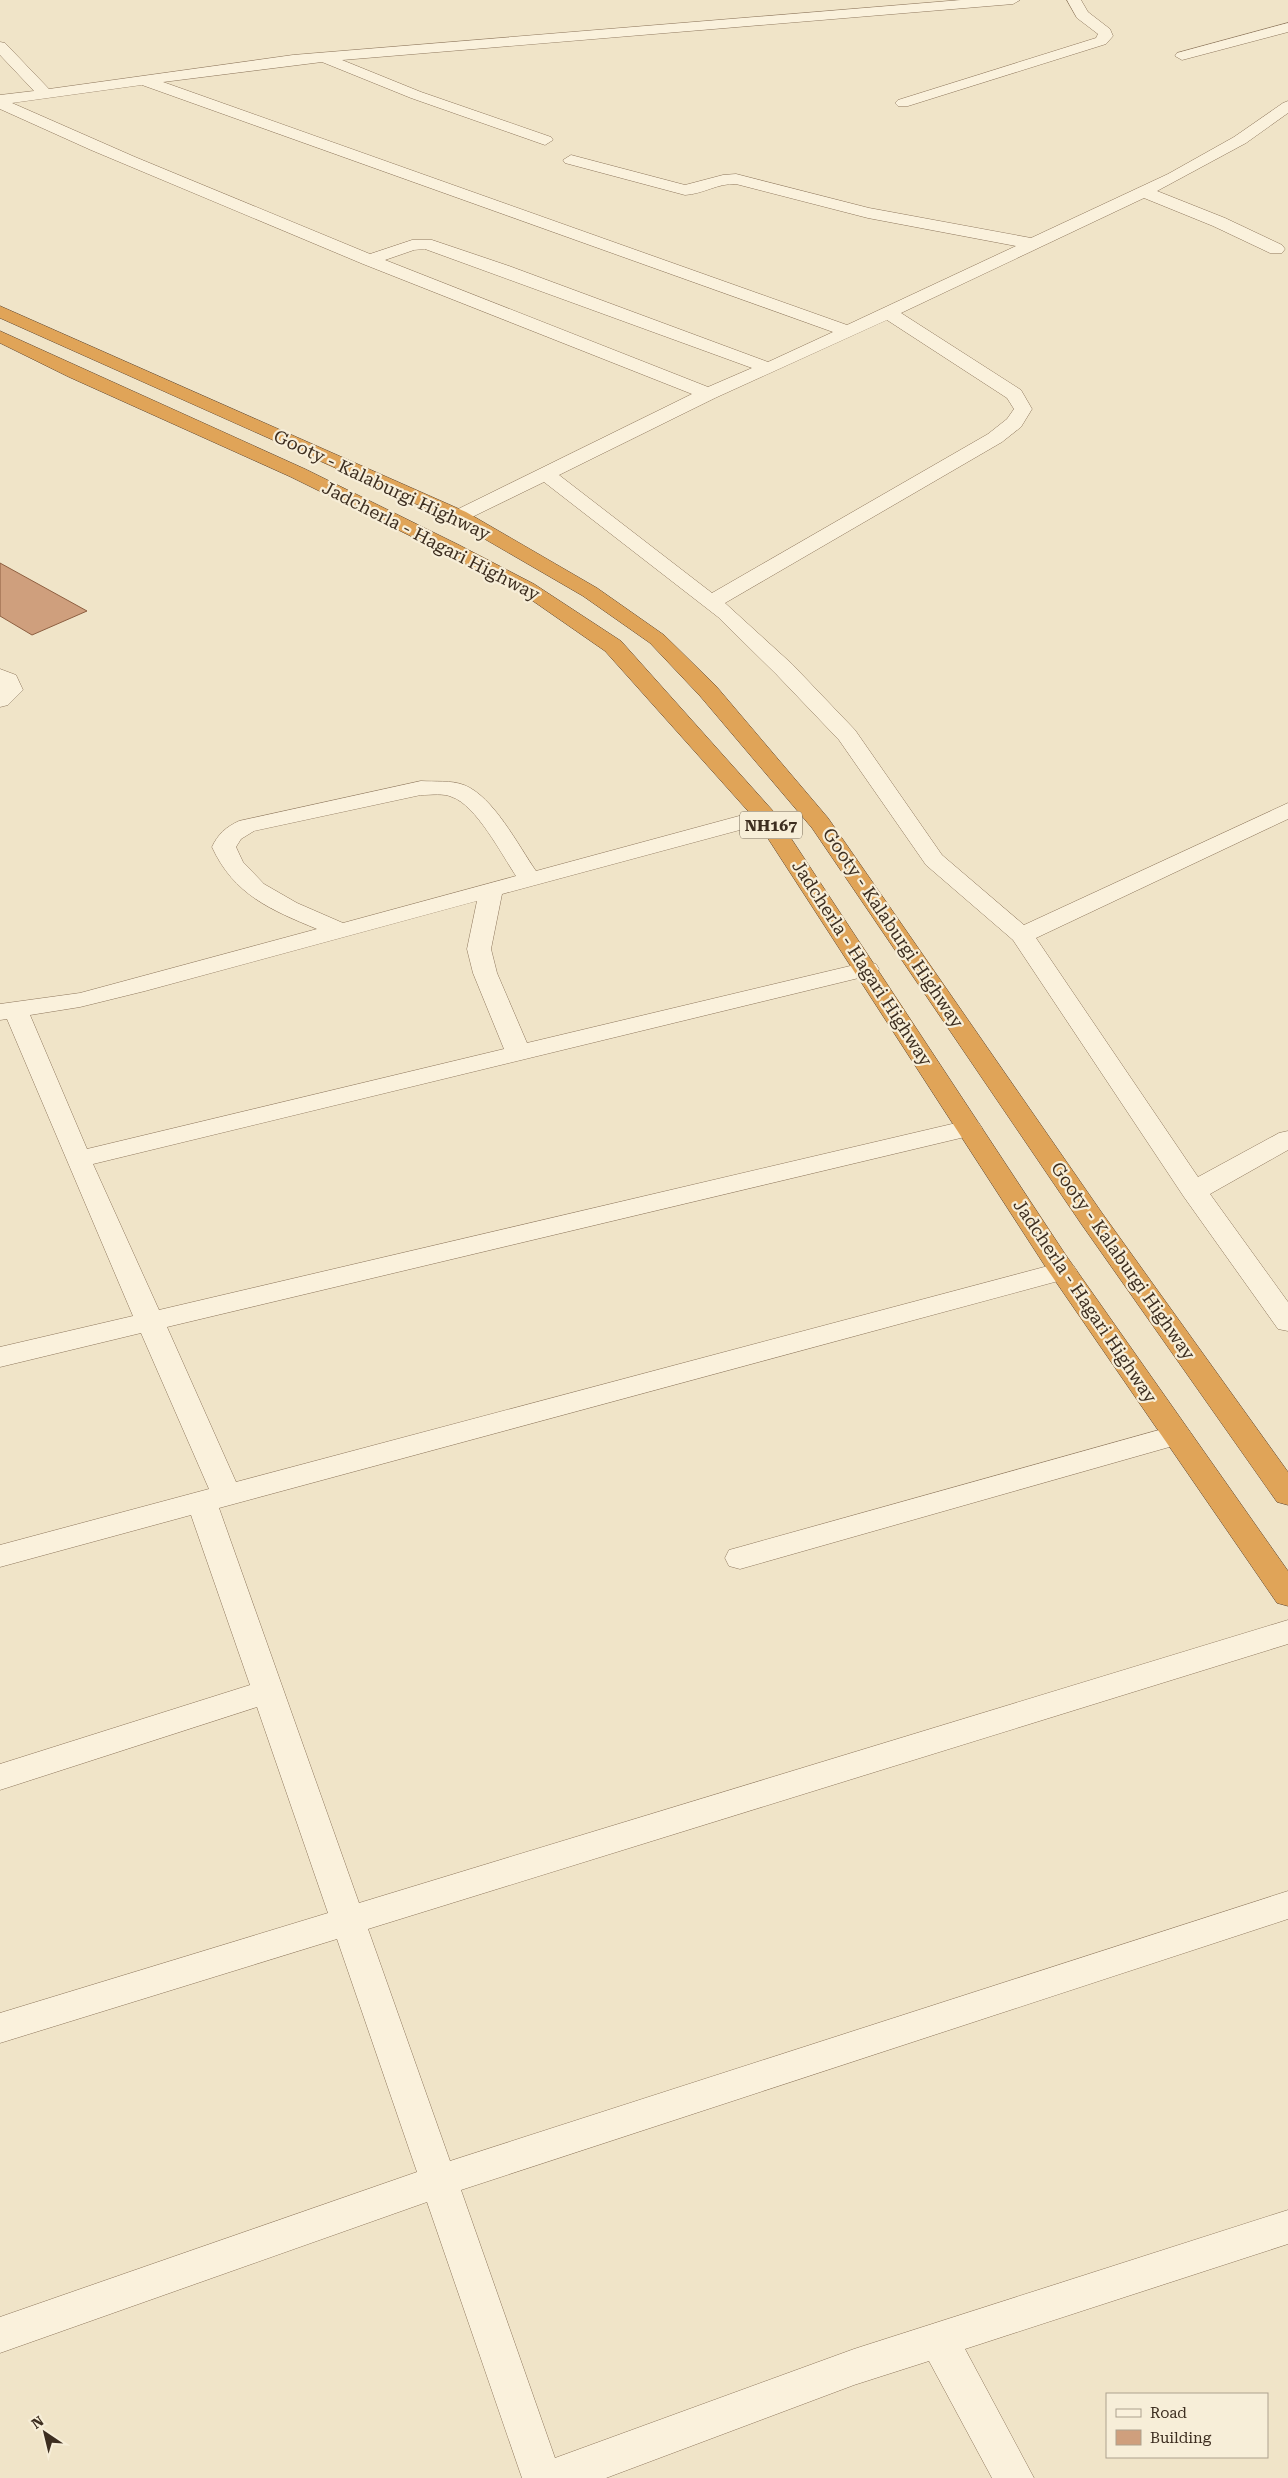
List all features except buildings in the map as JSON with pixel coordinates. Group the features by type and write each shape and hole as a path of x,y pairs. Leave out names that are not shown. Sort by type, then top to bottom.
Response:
{"highway":[{"name":"Gooty - Kalaburgi Highway","path":"0,311 459,516 590,592 657,639 708,691 820,823 1092,1219 1288,1494"},
{"name":"Jadcherla - Hagari Highway","path":"0,336 75,373 298,473 527,588 613,646 765,816 867,969 1063,1271 1288,1595"}],"street":[{"path":"845,0 860,12"},
{"path":"0,101 141,80 323,58 1013,0"},
{"path":"903,103 1101,42 1106,36 1105,32 1082,15 1074,0"},
{"path":"1182,56 1288,28"},
{"path":"0,46 44,93"},
{"path":"323,58 416,95 545,140"},
{"path":"141,80 849,332"},
{"path":"0,101 64,134 369,260 708,394"},
{"path":"459,516 708,394 849,332 1144,192 1240,140 1288,106"},
{"path":"571,160 685,190 695,190 724,178 736,179 868,213 1034,244"},
{"path":"1144,192 1219,222 1276,249"},
{"path":"369,260 422,244 503,270 768,368"},
{"path":"451,293 503,270"},
{"path":"711,602 994,438 1014,423 1023,409 1014,394 889,313"},
{"path":"546,474 711,602 784,669 847,735 934,860 1022,935 1194,1191 1288,1322"},
{"path":"0,675 8,680 12,690 0,700"},
{"path":"339,930 278,902 246,882 237,874 228,859 224,847 228,838 235,831 247,826 421,788 454,789 465,794 481,808 530,879"},
{"path":"1022,935 1288,810"},
{"path":"542,2478 268,1691 215,1499 150,1320 78,1159 8,1012 80,1000 765,816"},
{"path":"491,890 479,949 485,973 519,1053"},
{"path":"78,1159 867,969"},
{"path":"0,1357 150,1320 969,1128"},
{"path":"1194,1191 1288,1139"},
{"path":"0,1556 1063,1271"},
{"path":"740,1558 1177,1435"},
{"path":"0,2028 347,1919 1288,1632"},
{"path":"0,1777 268,1691"},
{"path":"0,2335 439,2181 1288,1906"},
{"path":"554,2478 854,2367 1288,2227"},
{"path":"939,2340 1014,2478"}]}
